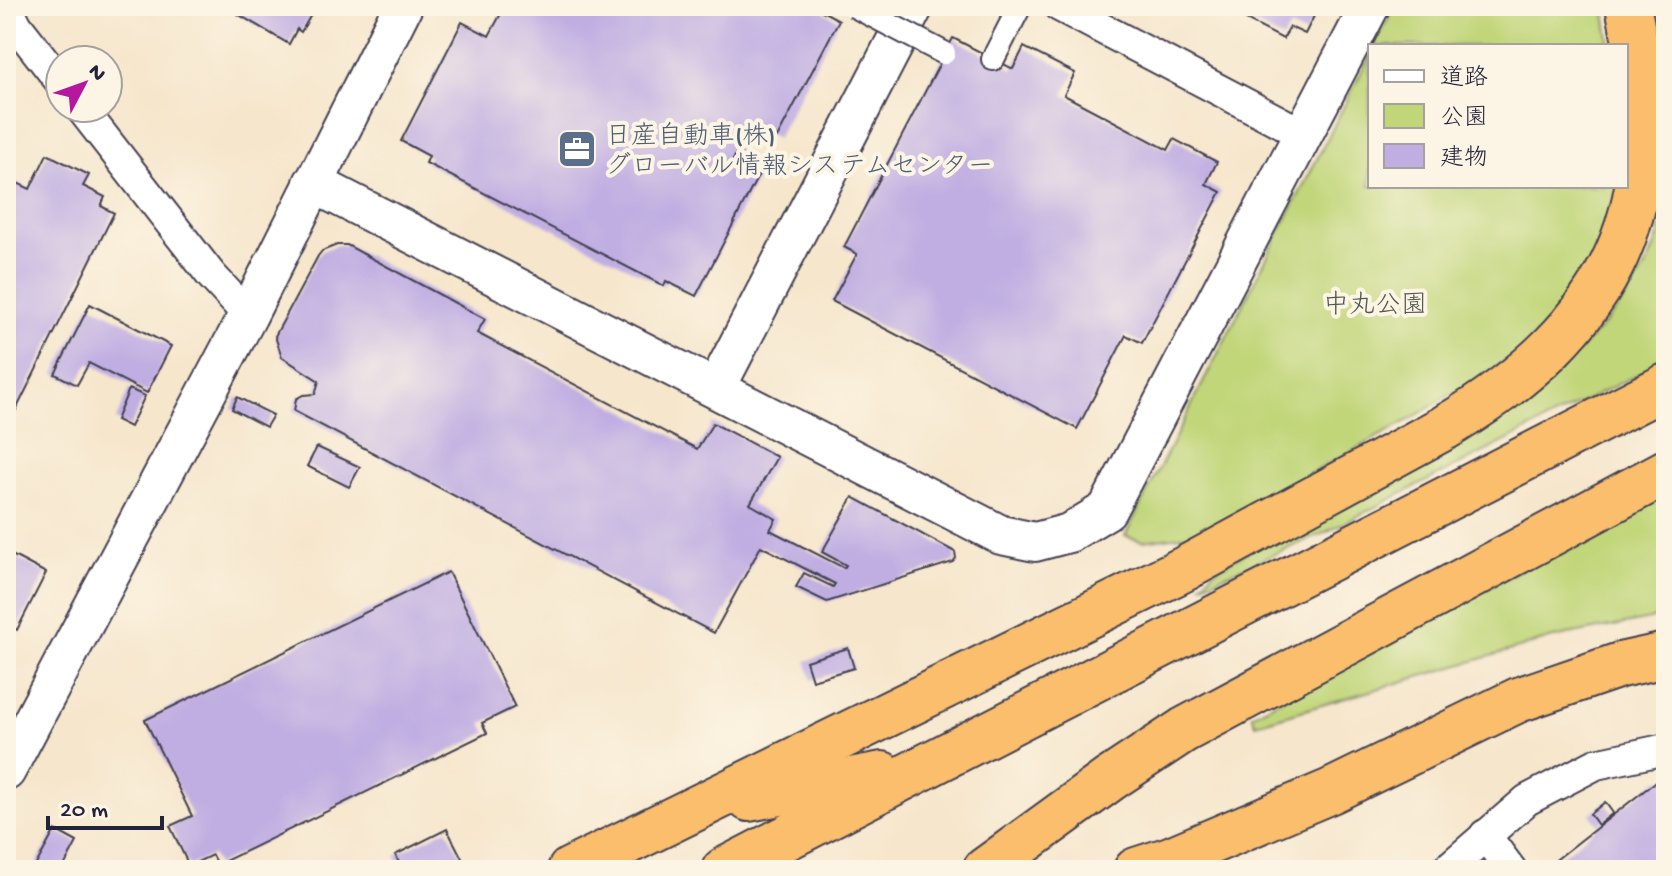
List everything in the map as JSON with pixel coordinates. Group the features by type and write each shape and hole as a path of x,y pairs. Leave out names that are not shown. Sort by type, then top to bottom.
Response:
{"highway":[{"path":"570,870 1186,568 1484,404 1522,376 1584,317 1607,282 1626,244 1640,201 1645,157 1644,109 1640,60 1628,6"},
{"path":"724,870 1666,386"},
{"path":"985,870 1110,779 1184,730 1666,472"},
{"path":"992,731 1186,568"},
{"path":"1136,870 1183,854 1331,791 1518,700 1620,665 1666,655"},
{"path":"1447,734 1519,707 1585,691 1666,680"},
{"path":"690,811 932,764"},
{"path":"1203,870 1331,791"}],"street":[{"path":"6,771 248,315 403,6"},
{"path":"854,6 944,53"},
{"path":"716,388 914,6"},
{"path":"993,59 1020,6"},
{"path":"1059,6 1303,134"},
{"path":"313,183 1001,535 1035,542 1069,533 1107,510 1370,6"},
{"path":"15,22 44,60"},
{"path":"93,124 211,275 248,315"},
{"path":"1446,870 1527,800 1596,764 1666,749"},
{"path":"1485,835 1511,870"}],"green space":[{"path":"1395,6 1604,6 1610,44 1375,44"},
{"name":"中丸公園","path":"1368,59 1368,188 1620,188 1588,283 1518,353 1409,420 1202,533 1143,541 1125,536"},
{"path":"1666,215 1666,360 1322,534 1201,585 1214,571 1549,378 1591,339 1639,279"},
{"path":"1666,491 1666,616 1553,638 1256,724 1252,715"}],"building":[{"path":"224,6 316,6 301,32 297,29 289,44"},
{"name":"日産自動車(株) グローバル情報システムセンター","path":"505,6 813,6 839,20 777,138 751,125 732,162 758,176 696,296 666,281 664,286 426,163 429,156 401,141 462,22 489,36"},
{"path":"1219,6 1319,6 1305,34 1290,27 1283,39"},
{"path":"953,38 1013,69 1024,47 1075,73 1064,95 1168,150 1174,139 1217,162 1206,184 1221,192 1142,343 1126,335 1077,429 832,301 857,254 844,247"},
{"path":"47,154 89,175 83,186 105,197 101,206 114,213 14,414 6,410 6,190 11,180 30,189"},
{"path":"337,245 347,245 485,319 477,333 697,449 713,423 777,457 750,504 776,519 770,530 844,568 846,565 822,552 853,497 955,552 956,558 953,562 827,602 796,587 804,573 833,587 835,584 761,546 714,633 294,411 296,399 315,394 319,381 282,357 275,336 318,256"},
{"path":"90,304 171,346 147,393 89,363 77,385 55,374"},
{"path":"129,389 145,396 130,427 116,420"},
{"path":"237,397 273,415 266,427 232,409"},
{"path":"317,447 360,467 349,487 307,466"},
{"path":"6,552 46,573 17,630 6,624"},
{"path":"448,572 515,707 482,723 487,733 217,865 212,855 189,866 170,826 192,816 145,720"},
{"path":"848,648 854,668 812,680 806,661"},
{"path":"1659,779 1666,780 1666,870 1543,870"},
{"path":"1605,802 1613,813 1598,825 1590,814"},
{"path":"447,829 468,870 403,870 395,855"},
{"path":"55,830 77,842 62,870 33,870"}],"place":[{"name":"日産自動車(株) グローバル情報システムセンター","path":"577,149"}]}
